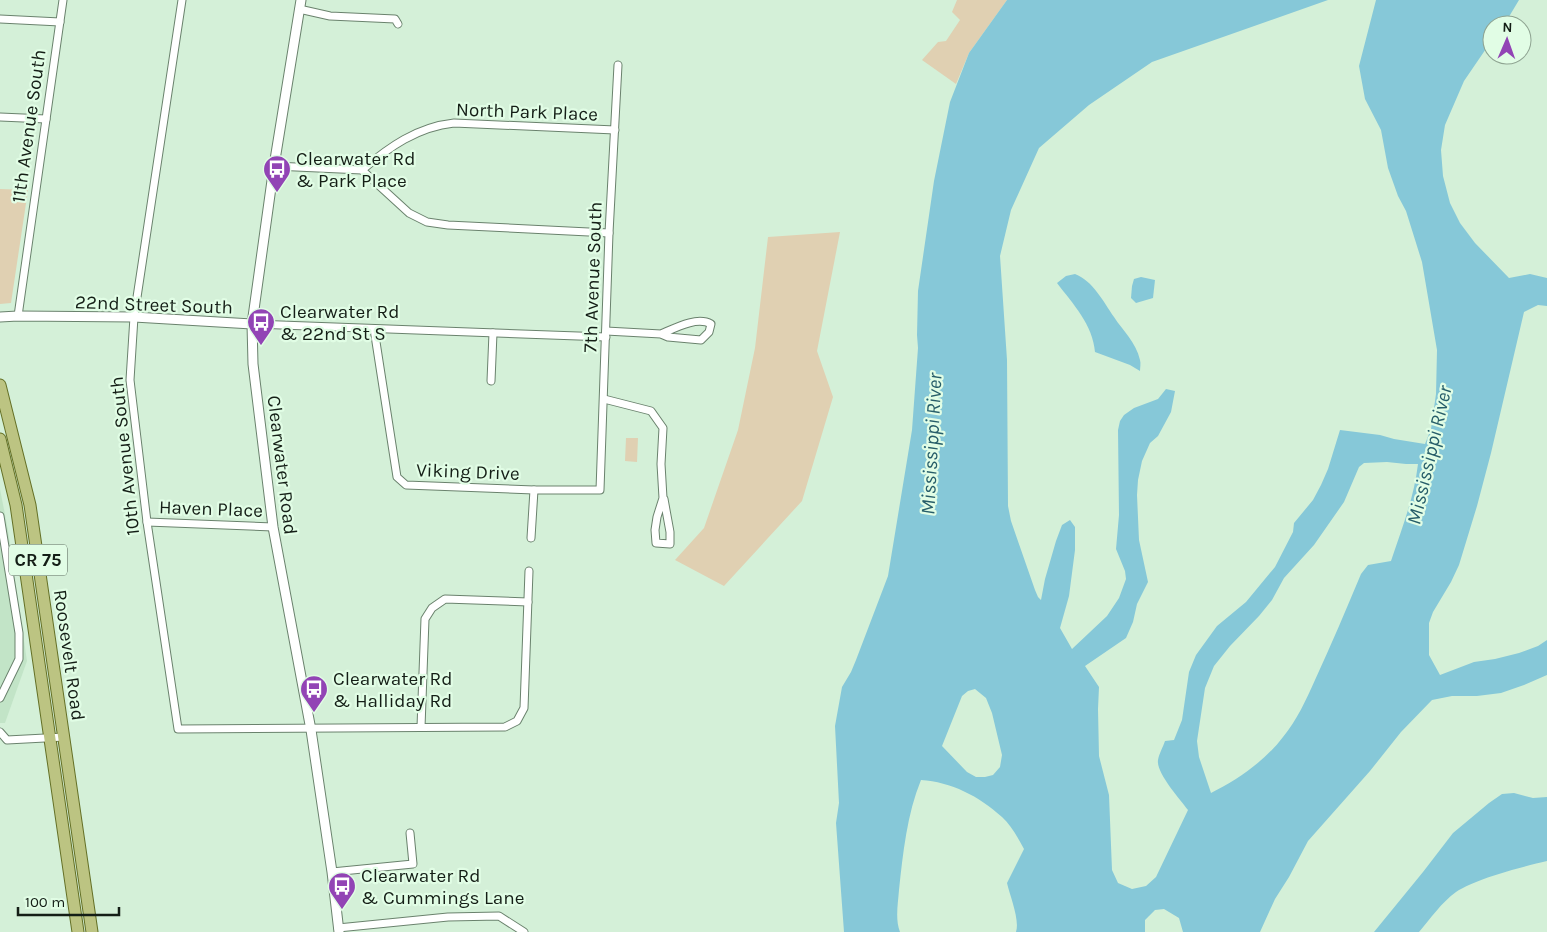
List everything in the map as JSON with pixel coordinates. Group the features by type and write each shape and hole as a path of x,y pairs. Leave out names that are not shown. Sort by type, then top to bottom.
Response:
{"main road":[{"name":"Roosevelt Road","path":"0,386 30,505 92,932"},
{"name":"Roosevelt Road","path":"0,439 16,504 78,932"}],"street":[{"name":"11th Avenue South","path":"18,316 63,0"},
{"name":"10th Avenue South","path":"182,0 134,317 130,380 147,522 178,730 311,730"},
{"path":"300,5 330,16 395,19 398,24"},
{"name":"Clearwater Road","path":"300,5 274,166 252,324 254,364 273,527 311,730 339,930"},
{"path":"0,19 60,22"},
{"name":"7th Avenue South","path":"600,490 609,233 618,65"},
{"path":"0,117 46,118"},
{"name":"North Park Place","path":"362,170 411,134 439,124 454,123 615,130"},
{"path":"274,166 362,170 409,213 427,222 448,225 609,233"},
{"name":"22nd Street South","path":"0,317 134,317 252,324 493,333 661,334 668,337 701,340 710,332 711,324 706,322 692,323 679,326 661,334"},
{"name":"Viking Drive","path":"374,329 397,477 406,485 534,490 600,490"},
{"path":"492,381 493,333"},
{"path":"604,399 651,411 663,428 661,464 663,498 670,532 670,544 656,542 657,517 663,498"},
{"path":"531,538 534,490"},
{"path":"0,516 8,556 19,640 19,659 0,698"},
{"name":"Haven Place","path":"147,522 273,527"},
{"path":"311,730 505,727 517,721 524,708 530,571"},
{"path":"421,727 425,619 432,608 445,599 528,602"},
{"name":"Roosevelt Road","path":"0,732 8,740 50,739"},
{"path":"50,739 64,738"},
{"path":"332,872 413,864 410,833"},
{"path":"339,930 448,917 499,916 524,932"}],"shaded area":[{"path":"957,0 1007,0 969,53 956,84 922,60 938,42 946,41 960,20 952,12"},
{"path":"0,189 28,190 11,303 0,304"},
{"path":"840,232 817,351 833,397 802,501 724,586 675,560 704,528 738,430 755,348 768,237"},
{"path":"626,438 638,438 637,462 625,461"},
{"path":"0,489 8,530 27,661 5,723 0,723"}],"water":[{"name":"Mississippi River","path":"1007,0 1328,0 1152,62 1089,105 1039,148 1011,210 1000,256 1007,360 1008,506 1011,521 1035,590 1041,600 1045,579 1062,525 1070,520 1075,527 1075,550 1069,596 1060,628 1072,649 1107,616 1119,598 1126,579 1125,571 1116,549 1119,515 1118,430 1120,421 1124,415 1134,408 1158,399 1166,389 1175,391 1171,412 1158,436 1150,443 1142,461 1138,480 1139,540 1148,582 1137,604 1133,622 1126,638 1085,666 1099,687 1099,756 1109,795 1112,870 1118,883 1132,889 1146,886 1156,877 1188,810 1165,779 1158,765 1158,760 1165,741 1174,740 1182,720 1189,672 1196,655 1217,626 1246,602 1275,567 1293,532 1294,523 1313,500 1321,485 1340,430 1380,435 1425,444 1431,429 1436,394 1437,350 1422,262 1406,211 1398,196 1388,168 1381,130 1365,99 1359,66 1376,0 1519,0 1510,15 1482,15 1482,55 1464,81 1445,125 1441,150 1443,176 1450,203 1460,223 1475,243 1509,278 1530,274 1547,278 1547,306 1538,305 1524,312 1491,453 1459,565 1433,612 1429,623 1429,655 1440,675 1474,662 1519,653 1538,646 1547,640 1547,675 1501,693 1477,696 1452,696 1432,700 1401,732 1370,771 1308,841 1275,899 1260,932 1183,932 1179,918 1164,909 1155,910 1145,920 1145,932 1016,932 1016,915 1007,883 1024,849 1014,832 993,809 964,791 932,781 921,780 912,806 904,848 897,911 900,932 844,932 836,823 839,803 835,726 842,687 856,660 888,576 912,430 918,348 918,291 934,181 950,102 969,53","holes":["1387,462 1418,464 1411,501 1391,561 1368,565 1361,574 1308,695 1297,717 1283,737 1268,754 1250,769 1211,793 1199,757 1197,741 1205,688 1214,666 1259,616 1272,600 1284,578 1314,545 1344,502 1359,467 1364,463","975,689 986,698 992,713 1002,755 1000,767 993,775 976,777 967,772 942,746 962,696 968,691"]},
{"path":"1075,274 1087,281 1097,292 1132,342 1140,360 1140,371 1130,365 1095,352 1086,324 1076,307 1057,283 1066,276"},
{"path":"1141,277 1155,280 1153,298 1136,303 1131,298 1132,286 1134,279"},
{"path":"1514,793 1533,798 1547,797 1547,861 1525,866 1465,887 1446,901 1419,932 1374,932 1453,833 1502,794"}],"place":[{"name":"Clearwater Rd & Park Place","path":"277,193"},
{"name":"Clearwater Rd & 22nd St S","path":"261,346"},
{"name":"Clearwater Rd & Halliday Rd","path":"314,713"},
{"name":"Clearwater Rd & Cummings Lane","path":"342,910"}]}
